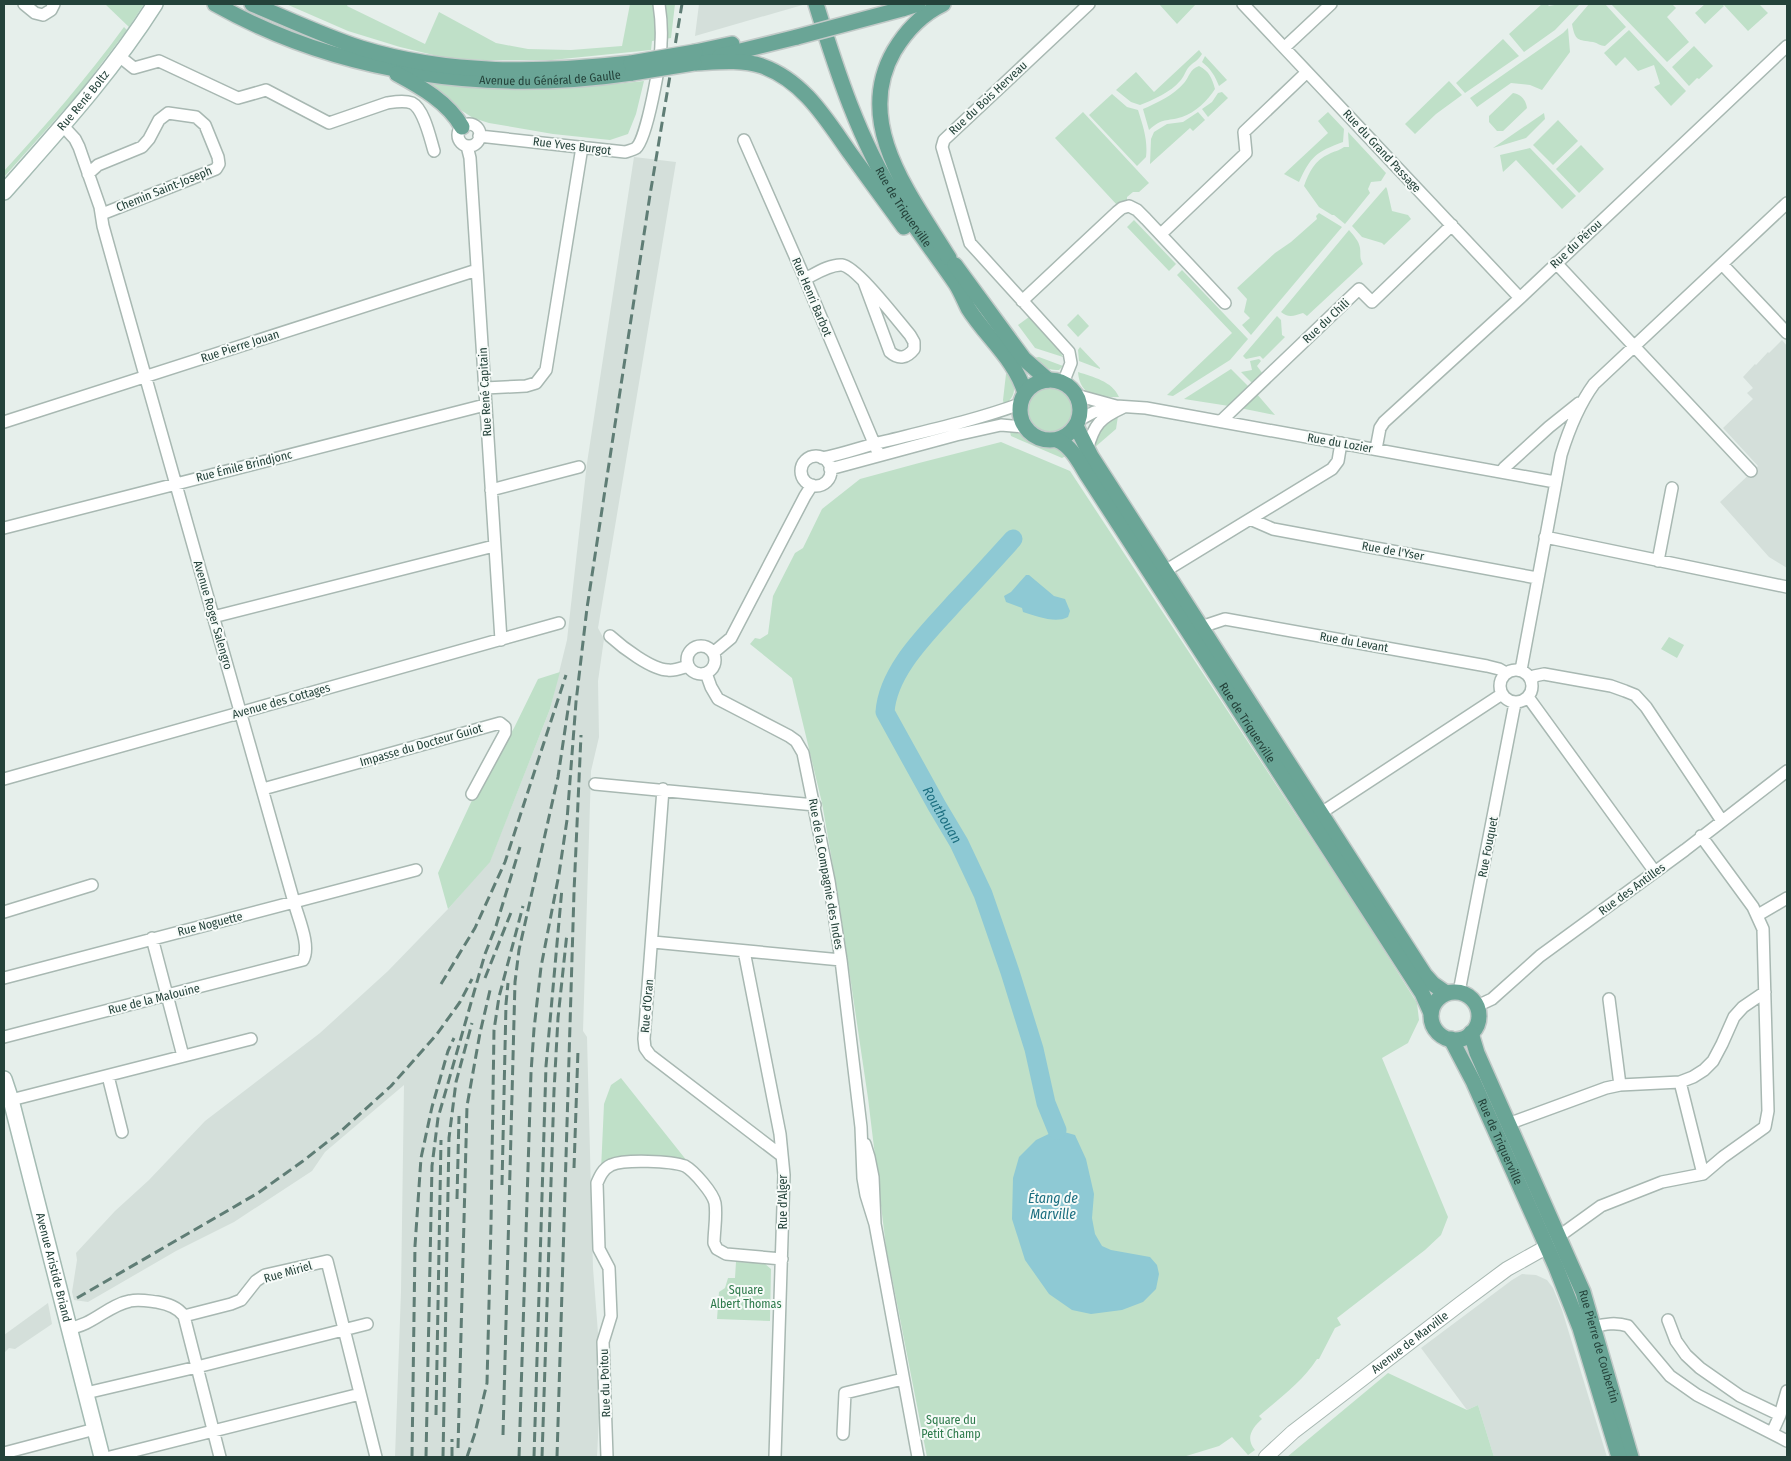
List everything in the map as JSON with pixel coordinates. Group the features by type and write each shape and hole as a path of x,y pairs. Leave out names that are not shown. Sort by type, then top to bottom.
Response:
{"main road":[{"name":"Rue René Boltz","path":"4,192 63,126 132,41 155,4"},
{"name":"Avenue du Général de Gaulle","path":"215,4 287,37 339,56 382,66 442,76 527,82 597,78 631,68 694,57 918,4"},
{"name":"Avenue du Général de Gaulle","path":"252,4 321,34 363,48 428,64 462,68 524,71 570,68 631,68"},
{"name":"Rue de Triquerville","path":"816,4 842,85 876,163 897,200 958,286 968,308 1020,377 1022,398"},
{"name":"Rue de Triquerville","path":"823,4 856,106 902,196 1024,359 1056,382"},
{"name":"Avenue du Général de Gaulle","path":"796,33 880,4"},
{"path":"943,4 920,18 902,37 883,76 879,97 881,122 886,145 909,192 950,258"},
{"path":"694,57 760,66 772,70 792,82 812,100 952,291 968,308"},
{"path":"382,66 418,85 446,107 457,118 462,127"},
{"path":"1038,382 1056,382 1071,389 1076,395 1080,406 1077,423 1068,435 1057,440 1047,441 1038,439 1024,427 1020,418 1022,398 1038,382"},
{"name":"Rue de Triquerville","path":"1077,423 1087,450 1426,975 1433,984 1453,993"},
{"name":"Rue de Triquerville","path":"1057,440 1070,449 1089,478 1422,992 1431,1013"},
{"path":"1453,993 1472,999 1476,1006 1478,1020 1471,1033 1459,1039 1444,1037 1434,1027 1431,1013 1436,1001 1453,993"},
{"name":"Rue de Triquerville","path":"1471,1033 1553,1241"},
{"name":"Rue de Triquerville","path":"1451,1039 1474,1081 1553,1241"},
{"name":"Avenue Aristide Briand","path":"4,1079 11,1100 102,1457"},
{"name":"Rue Pierre de Coubertin","path":"1553,1241 1582,1292 1631,1457"},
{"name":"Rue Pierre de Coubertin","path":"1553,1241 1619,1457"}],"street":[{"path":"24,4 34,13 43,15 51,10 54,4"},
{"name":"Rue Yves Burgot","path":"479,136 625,152 636,148 641,139 656,83 661,44 659,4"},
{"name":"Rue du Bois Herveau","path":"1056,382 1071,363 1069,352 970,243 943,153 943,143 1089,4"},
{"name":"Rue du Grand Passage","path":"1243,4 1520,298"},
{"path":"1285,48 1331,4"},
{"name":"Rue du Pérou","path":"1376,449 1380,428 1384,422 1520,298 1787,46"},
{"path":"119,56 134,68 159,61 238,98 266,90 329,123 387,103 396,101 412,103 420,110 434,150"},
{"path":"1161,234 1246,153 1244,132 1308,72"},
{"name":"Chemin Saint-Joseph","path":"88,174 98,166 142,147 149,139 159,120 168,113 196,117 205,125 218,157 219,164 216,169 102,214"},
{"path":"472,125 477,129 479,136 474,144 467,146 458,138 458,132 462,127 472,125"},
{"name":"Avenue Roger Salengro","path":"63,126 76,139 102,214 103,226 306,945 304,960"},
{"name":"Rue Henri Barbot","path":"744,140 879,456"},
{"name":"Rue René Capitain","path":"467,146 470,158 501,640"},
{"path":"484,388 526,386 536,383 546,370 582,147"},
{"path":"1504,472 1504,468 1582,400 1594,384 1787,203"},
{"path":"1022,301 1122,208 1129,206 1137,210 1225,302"},
{"name":"Rue du Chili","path":"1221,421 1359,289 1372,302 1452,225"},
{"path":"1556,263 1751,471"},
{"path":"1722,264 1787,334"},
{"path":"805,279 830,267 841,265 850,268 864,282 910,335 914,342 914,349 910,354 901,358 896,357 890,352 864,282"},
{"name":"Rue Pierre Jouan","path":"4,422 477,270"},
{"name":"Rue du Lozier","path":"1076,395 1120,406 1146,408 1221,421 1555,482"},
{"path":"822,458 830,469 830,474 826,482 817,486 812,485 803,478 801,470 805,461 813,457 822,458 840,455 874,444 963,421 1022,398"},
{"path":"1521,670 1555,482 1564,447 1582,400"},
{"name":"Rue Émile Brindjonc","path":"4,528 485,405"},
{"path":"1087,450 1097,423 1120,406"},
{"name":"Rue du Lozier","path":"1077,423 1094,412 1120,406"},
{"path":"830,469 1001,425 1024,427"},
{"path":"1165,572 1332,469 1338,461 1341,444"},
{"path":"491,490 579,467"},
{"path":"713,653 731,638 812,485"},
{"path":"1658,561 1672,488"},
{"name":"Rue de l'Yser","path":"1250,519 1273,529 1538,578"},
{"path":"1545,537 1787,587"},
{"path":"213,617 494,546"},
{"name":"Rue du Levant","path":"1201,627 1225,619 1488,666 1506,673"},
{"name":"Avenue des Cottages","path":"4,779 559,623"},
{"path":"610,636 629,652 665,670 688,666"},
{"path":"706,647 713,653 715,658 713,666 706,673 697,674 688,666 687,656 692,648 706,647"},
{"path":"1513,670 1521,670 1532,680 1533,686 1528,698 1515,703 1507,700 1502,694 1500,683 1506,673 1513,670"},
{"name":"Rue de la Compagnie des Indes","path":"706,673 718,699 796,741 803,753 829,881 841,960 861,1127 870,1157 873,1177 875,1224 918,1457"},
{"path":"1532,680 1534,676 1544,674 1611,686 1635,695 1646,707 1722,821"},
{"path":"1321,813 1502,694"},
{"path":"1528,698 1654,872"},
{"name":"Rue Fouquet","path":"1453,993 1515,703"},
{"name":"Impasse du Docteur Guiot","path":"263,789 500,723 505,727 505,733 472,794"},
{"name":"Rue des Antilles","path":"1476,1006 1492,999 1540,956 1787,771"},
{"path":"595,784 815,805"},
{"name":"Rue d'Oran","path":"663,789 653,942 644,1039 645,1048 650,1055 782,1156"},
{"path":"1553,1241 1601,1206 1662,1182 1703,1174 1764,1127 1768,1111 1763,930 1758,915 1701,836"},
{"name":"Rue Noguette","path":"4,978 416,870"},
{"path":"4,912 92,885"},
{"path":"1758,915 1787,898"},
{"path":"152,938 183,1056"},
{"path":"653,942 841,960"},
{"name":"Rue d'Alger","path":"744,950 780,1134 782,1156 784,1194 775,1457"},
{"name":"Rue de la Malouine","path":"4,1037 304,960"},
{"path":"1508,1124 1606,1088 1620,1085 1680,1082 1704,1070 1713,1061 1734,1017 1743,1007 1765,992"},
{"path":"1609,1000 1620,1085"},
{"path":"11,1100 251,1039"},
{"path":"108,1076 122,1132"},
{"path":"1680,1082 1703,1174"},
{"name":"Rue du Poitou","path":"607,1457 604,1342 612,1316 609,1268 599,1249 597,1183 600,1175 609,1166 618,1162 644,1161 680,1164 691,1169 711,1194 715,1203 714,1243 718,1249 726,1254 782,1258"},
{"name":"Avenue de Marville","path":"1266,1457 1301,1426 1460,1304 1507,1269 1553,1241"},
{"name":"Rue Miriel","path":"184,1316 241,1300 256,1281 265,1275 327,1261 376,1457"},
{"path":"69,1328 83,1325 120,1304 136,1300 166,1304 177,1308 184,1316 220,1457"},
{"path":"1668,1320 1676,1341 1686,1355 1700,1368 1740,1396 1780,1415"},
{"path":"86,1393 367,1324"},
{"path":"1593,1327 1610,1324 1628,1326 1670,1376 1684,1387 1787,1441"},
{"path":"843,1434 845,1393 903,1379"},
{"path":"1772,1433 1787,1391"},
{"path":"110,1457 360,1394"},
{"path":"4,1452 95,1429"}],"shaded area":[{"path":"699,4 806,4 695,36"},
{"path":"634,157 676,162 598,628 604,639 598,681 599,737 591,771 583,1031 587,1037 593,1268 599,1346 600,1397 597,1457 395,1457 401,1292 404,1085 325,1152 312,1171 234,1222 176,1251 88,1302 74,1300 72,1292 77,1260 76,1253 205,1121 320,1033 388,971 448,909 490,861 550,709 567,640 587,463"},
{"path":"1782,340 1787,346 1787,568 1769,557 1720,502 1758,466 1723,428 1753,399 1747,393 1753,388 1743,377"},
{"path":"1522,1274 1536,1275 1547,1280 1553,1288 1562,1310 1607,1457 1494,1457 1478,1405 1467,1410 1421,1348"},
{"path":"48,1303 52,1324 15,1349 9,1348 4,1353 4,1335"}],"green space":[{"path":"105,4 144,4 129,27"},
{"path":"286,4 348,4 347,6 425,44 439,12 496,43 528,49 571,50 622,46 630,4 675,4 671,38 652,41 651,50 552,60 483,60 446,58 400,47 348,31"},
{"path":"1159,4 1196,4 1177,24"},
{"path":"1542,4 1549,6 1580,4 1555,30 1524,52 1509,34"},
{"path":"1589,4 1605,4 1626,27 1605,46 1578,39 1574,34 1572,24"},
{"path":"1611,4 1672,4 1676,8 1667,17 1689,42 1667,62"},
{"path":"1705,4 1722,4 1724,6 1705,24 1695,13"},
{"path":"1723,4 1759,4 1768,13 1748,31"},
{"path":"124,27 127,30 79,93 4,177 4,171 96,65"},
{"path":"1568,28 1570,52 1542,90 1530,85 1511,83 1477,107 1470,98"},
{"path":"1629,30 1686,91 1671,106 1654,87 1660,84 1654,65 1638,71 1625,57 1616,66 1604,53"},
{"path":"1503,39 1519,56 1465,93 1456,83"},
{"path":"1694,46 1713,66 1689,86 1672,67"},
{"path":"1199,50 1202,54 1188,68 1183,78 1172,89 1156,98 1140,105 1131,102 1116,90 1136,72 1154,92"},
{"path":"1205,56 1227,80 1219,86 1208,67 1202,62"},
{"path":"1199,66 1208,73 1215,89 1205,102 1182,117 1161,121 1149,130 1143,109 1170,95 1184,83 1191,71"},
{"path":"644,81 636,114 628,134 610,140 553,134 489,123 473,118 427,88 428,82 509,86 590,86"},
{"path":"1449,81 1462,95 1436,114 1415,134 1405,124"},
{"path":"1222,92 1228,98 1208,117 1202,109 1212,102 1218,93"},
{"path":"1513,93 1523,98 1527,108 1503,131 1497,131 1489,122 1489,116"},
{"path":"1112,94 1127,107 1138,110 1145,133 1146,157 1137,166 1089,115"},
{"path":"1083,112 1149,183 1139,192 1133,192 1127,197 1127,200 1117,205 1055,138"},
{"path":"1198,112 1205,120 1193,131 1190,128 1150,164 1151,139 1154,132 1167,124 1183,122"},
{"path":"1328,112 1344,129 1343,142 1315,156 1307,166 1299,182 1284,174 1328,133 1318,121"},
{"path":"1544,113 1545,119 1526,138 1493,148"},
{"path":"1558,120 1578,141 1553,165 1533,145"},
{"path":"1348,132 1386,173 1381,181 1371,182 1368,189 1370,193 1345,224 1334,215 1319,207 1304,186 1310,171 1316,163 1331,153 1344,147 1349,147"},
{"path":"1581,145 1604,169 1579,193 1556,169"},
{"path":"1530,148 1576,196 1562,209 1516,160 1503,172 1500,155"},
{"path":"1386,187 1392,211 1408,215 1411,219 1384,245 1362,237 1352,226"},
{"path":"1319,213 1342,227 1251,335 1242,325 1250,318 1244,312 1247,299 1237,288 1275,253 1291,242 1317,219 1316,216"},
{"path":"1134,220 1176,264 1169,271 1127,227"},
{"path":"1349,230 1359,243 1363,264 1307,316 1303,313 1289,316 1281,312"},
{"path":"1182,270 1248,339 1230,360 1173,396 1167,395 1232,333 1177,275"},
{"path":"1078,314 1089,326 1078,337 1067,325"},
{"path":"1277,316 1281,320 1282,335 1285,337 1263,359 1260,356 1246,359 1243,356"},
{"path":"1029,317 1058,348 1063,357 1035,348 1018,325"},
{"path":"1080,347 1100,369 1079,361 1078,350"},
{"path":"1039,357 1063,366 1059,370 1048,368 1033,358"},
{"path":"1259,359 1261,361 1257,366 1263,374 1253,384 1241,372 1252,370 1250,361"},
{"path":"1231,369 1249,387 1229,406 1184,399"},
{"path":"1009,372 1014,390 1012,398 1004,405 1006,374"},
{"path":"1078,372 1107,383 1119,397 1097,396 1086,391 1079,380"},
{"path":"1049,386 1062,390 1068,396 1072,409 1068,422 1062,428 1049,432 1036,428 1030,422 1026,409 1030,396 1036,390"},
{"path":"1256,393 1275,415 1240,408"},
{"path":"1118,416 1116,429 1094,448 1094,443 1103,424"},
{"path":"1010,432 1020,434 1036,443 1056,449 1066,456 1062,458 1011,436"},
{"name":"Square du Petit Champ","path":"1001,442 1070,471 1361,914 1417,1003 1419,1020 1408,1043 1382,1058 1448,1217 1441,1235 1425,1250 1337,1318 1341,1325 1335,1328 1319,1359 1317,1359 1305,1375 1259,1416 1262,1419 1255,1426 1250,1437 1255,1450 1248,1455 1232,1437 1219,1446 1183,1457 927,1457 886,1247 868,1098 838,895 822,803 792,678 750,644 755,638 760,639 768,634 773,596 795,553 803,548 822,509 860,479"},
{"path":"1669,637 1684,645 1677,658 1661,649"},
{"path":"560,672 550,709 490,862 448,909 438,873 474,796 514,728 538,679"},
{"path":"621,1078 687,1161 617,1157 601,1170 604,1104 611,1085"},
{"name":"Square Albert Thomas","path":"736,1262 764,1263 771,1269 770,1321 717,1319 719,1292 725,1288 728,1278 735,1278"},
{"path":"1388,1373 1467,1410 1478,1405 1494,1457 1287,1457"}],"water":[{"path":"1026,575 1029,575 1054,596 1065,599 1070,611 1068,617 1057,620 1046,619 1023,612 1022,608 1006,602 1004,596 1011,592"},
{"name":"Étang de Marville","path":"1057,1130 1075,1135 1086,1159 1094,1194 1092,1218 1095,1234 1102,1246 1111,1250 1150,1257 1157,1265 1159,1274 1156,1289 1143,1302 1122,1310 1091,1314 1072,1310 1049,1294 1025,1260 1012,1219 1013,1178 1019,1157 1036,1140"}],"waterway":[{"name":"Routhouan","path":"1013,539 922,638 894,681 888,696 885,712 959,843 983,894 1010,972 1034,1049 1046,1103 1057,1130"}],"railway":[{"path":"519,1457 534,1029 541,967 559,874 567,820 576,702 587,608 650,195 682,4"},
{"path":"441,984 475,928 505,862 566,675"},
{"path":"503,1435 515,982 519,950 558,777 570,696"},
{"path":"557,1457 574,892 581,735"},
{"path":"426,1457 432,1166 438,1118 485,954 496,926 520,847"},
{"path":"534,1457 546,1066 562,888"},
{"path":"467,1457 487,1383 494,1030 499,997 523,906"},
{"path":"485,978 512,910"},
{"path":"542,1457 554,1091 558,1018 567,933"},
{"path":"77,1298 258,1193 340,1132 391,1086 437,1034 460,1002 472,979"},
{"path":"502,1185 508,983"},
{"path":"458,1448 467,1106 480,1033 491,986"},
{"path":"443,1457 449,1138 456,1082 472,1023"},
{"path":"412,1457 415,1246 421,1158 432,1107 448,1051 454,1038"},
{"path":"574,1168 578,1050"},
{"path":"457,1199 459,1116"},
{"path":"436,1415 441,1140"},
{"path":"452,1439 452,1457"}]}
